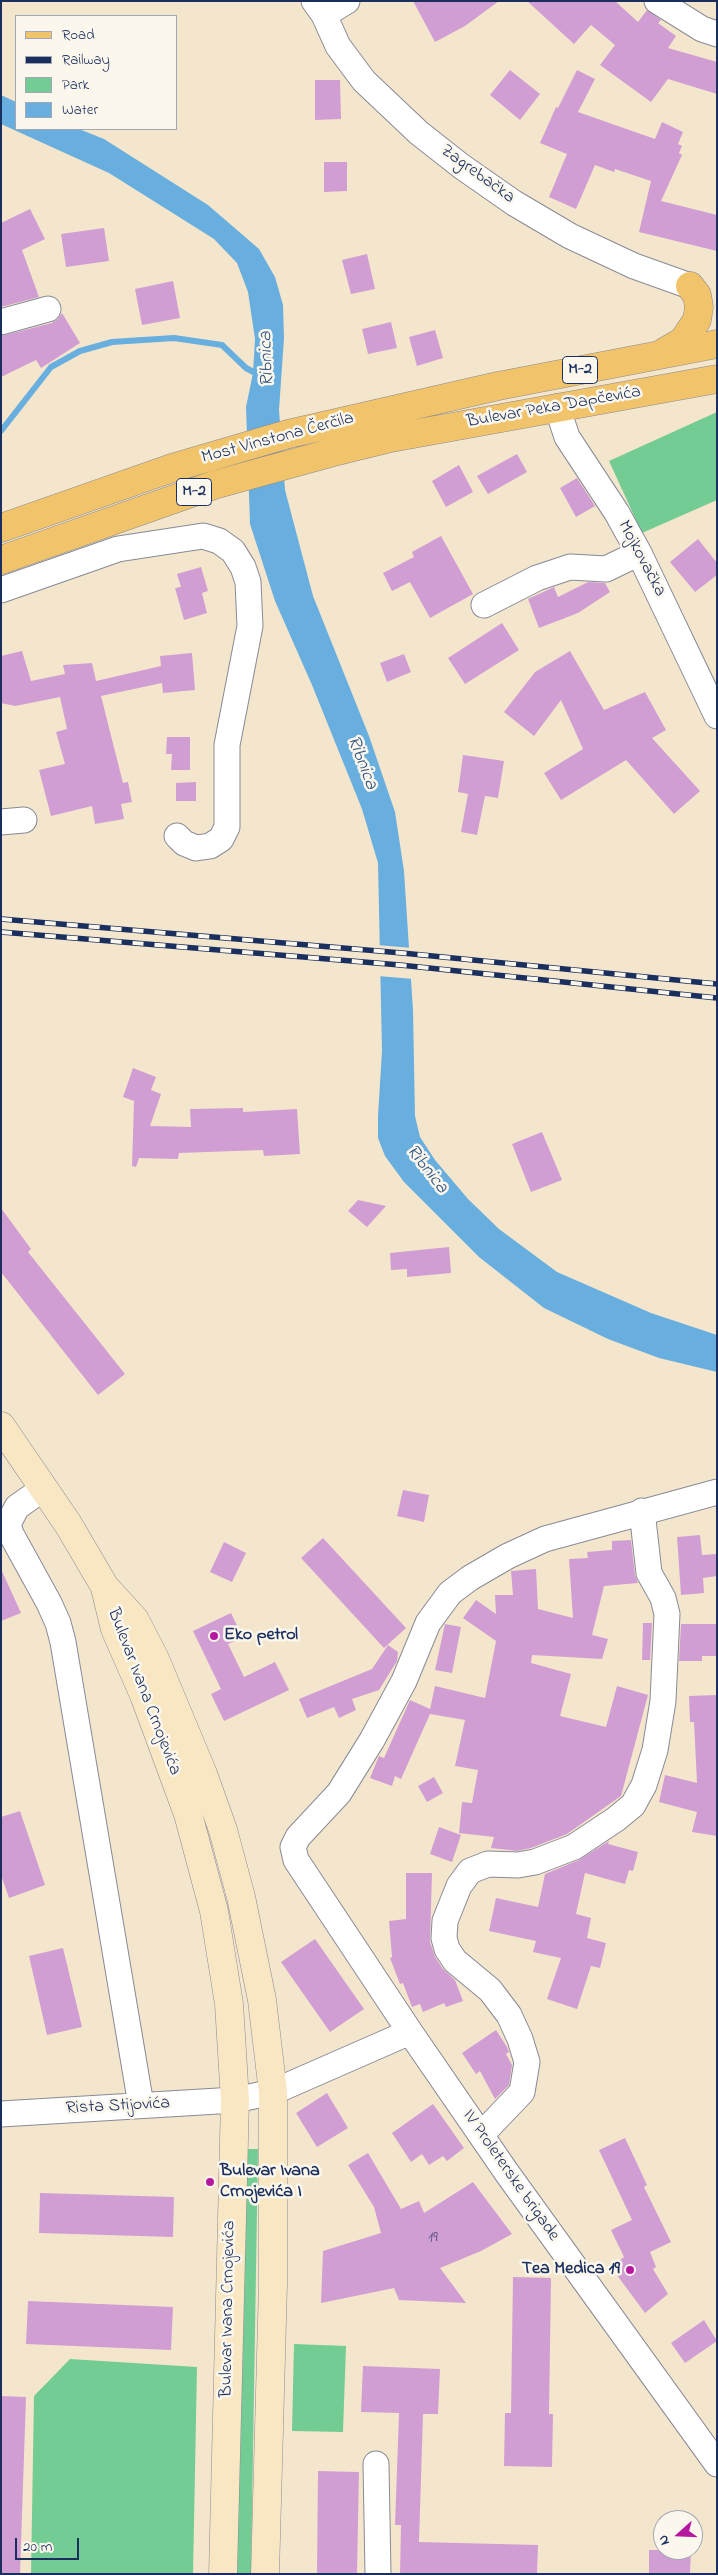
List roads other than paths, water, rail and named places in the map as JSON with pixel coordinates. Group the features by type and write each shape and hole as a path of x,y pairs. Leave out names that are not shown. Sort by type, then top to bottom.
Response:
{"main road":[{"path":"690,286 717,292"},
{"path":"663,353 683,341 697,320 699,307 697,294 690,286"},
{"name":"Bulevar Peka Dapčevića","path":"385,411 663,353 717,344"},
{"name":"Bulevar Peka Dapčevića","path":"391,438 717,379"},
{"name":"Most Vinstona Čerčila","path":"1,528 211,456 385,411"},
{"name":"Most Vinstona Čerčila","path":"1,560 117,518 260,470 391,438"},
{"path":"1,1426 44,1488 105,1587"},
{"name":"Bulevar Ivana Crnojevića","path":"105,1587 135,1620 155,1659 203,1774 223,1830 250,1936 270,2055 273,2092 273,2284 265,2574"},
{"name":"Bulevar Ivana Crnojevića","path":"105,1587 115,1630 144,1695 170,1762 202,1861 219,1938 229,2004 234,2100 223,2574"}],"street":[{"path":"319,8 347,1"},
{"path":"657,1 702,29 717,34"},
{"name":"Zagrebačka","path":"319,8 338,46 364,81 419,133 462,166 514,203 570,236 634,266 690,286"},
{"path":"1,322 48,309"},
{"name":"Mojkovačka","path":"557,407 567,437 612,504 639,554 717,716"},
{"path":"1,590 118,549 203,536 219,541 233,551 243,567 248,582 250,626 227,745 227,827 221,839 210,846 196,848 184,843 177,836"},
{"path":"484,605 536,578 570,567 606,569 639,554"},
{"path":"44,1488 17,1507 8,1524 11,1534 49,1603 58,1623 63,1642 141,2105"},
{"path":"481,2135 522,2092 527,2062 520,2039 509,2015 490,1990 455,1961 447,1949 444,1938 445,1921 458,1886 470,1871 488,1864 518,1865 535,1862 574,1847 633,1805 644,1785 655,1750 663,1701 667,1614 663,1598 649,1573 642,1511 717,1492"},
{"name":"IV Proleterske brigade","path":"642,1511 545,1539 508,1556 470,1578 450,1593 428,1623 404,1681 339,1793 294,1842 293,1852 296,1860 410,2032 481,2135 717,2464"},
{"path":"234,2100 273,2092 410,2032"},
{"name":"Rista Stijovića","path":"1,2114 234,2100"},
{"path":"376,2464 378,2574"}],"water":[{"name":"Ribnica","path":"1,95 15,102 15,130 82,130 104,139 208,205 259,249 275,277 283,305 284,338 279,410 285,490 313,596 369,736 395,812 404,871 413,1010 415,1116 420,1137 435,1160 468,1199 499,1229 557,1272 651,1313 717,1335 717,1372 659,1358 608,1339 544,1308 479,1257 404,1182 385,1156 378,1138 382,1051 378,863 362,809 312,685 275,601 250,524 246,407 253,373 255,339 248,292 237,263 214,239 109,173 1,124"}],"waterway":[{"name":"Ribnica","path":"1,431 51,367 80,351 112,342 174,338 222,345 246,368 261,376"}],"railway":[{"path":"1,919 402,953 717,984"},
{"path":"1,932 400,965 717,998"}],"place":[{"name":"Eko petrol","path":"214,1636"},
{"name":"Bulevar Ivana Crnojevića I","path":"210,2182"},
{"name":"Tea Medica 19","path":"630,2270"}]}
